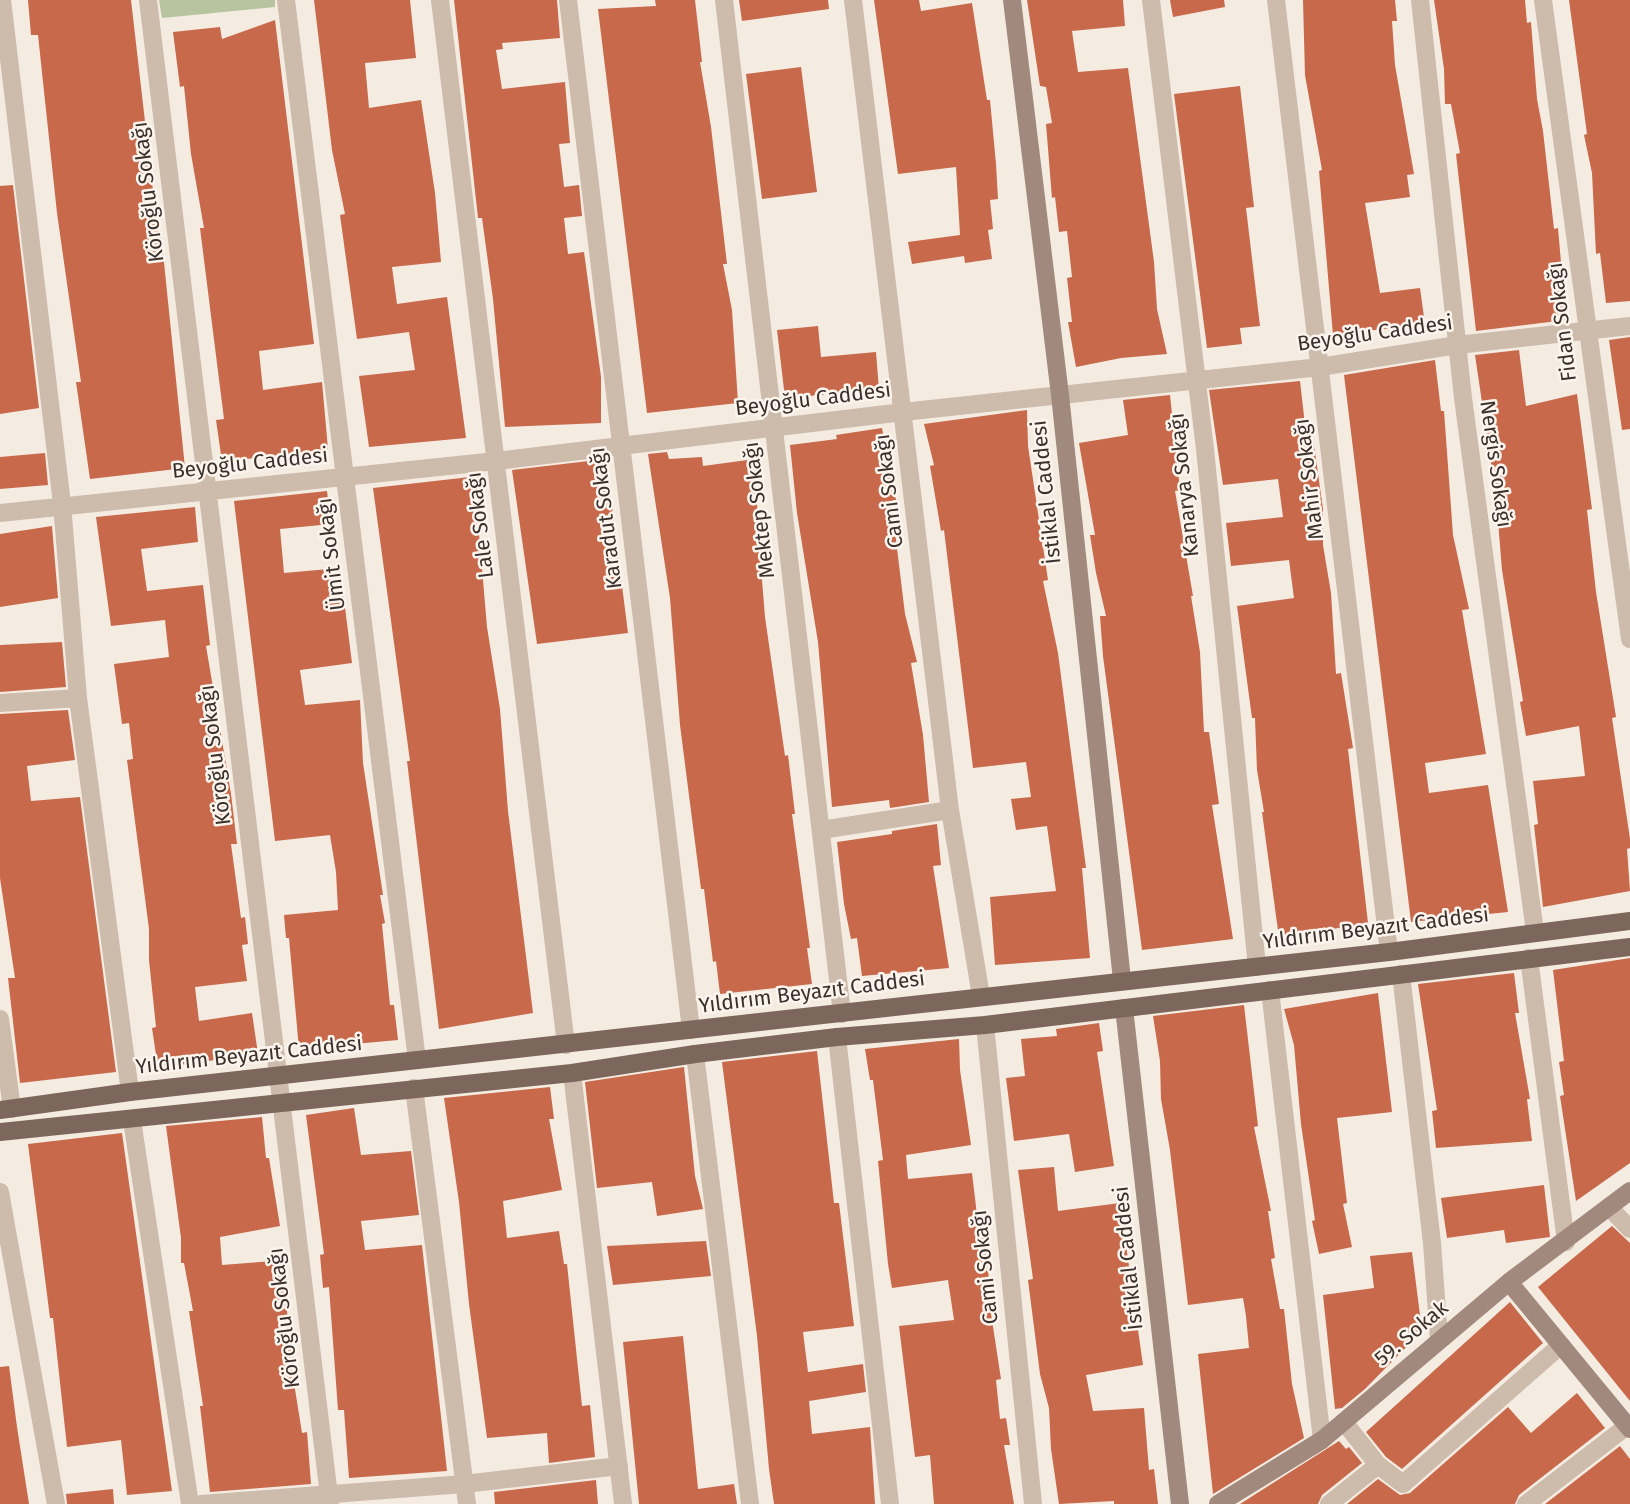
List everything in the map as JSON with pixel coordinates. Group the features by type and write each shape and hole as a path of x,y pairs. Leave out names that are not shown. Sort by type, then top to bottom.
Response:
{"main road":[{"name":"Yıldırım Beyazıt Caddesi","path":"6,1109 278,1075 1389,952 1630,921"},
{"path":"0,1132 572,1073 695,1054 837,1037 985,1025 1630,947"},
{"path":"1122,981 1124,1007"}],"street":[{"path":"2,0 62,505 78,698 130,1092"},
{"name":"Köroğlu Sokağı","path":"148,0 329,1500"},
{"name":"Ümit Sokağı","path":"286,0 417,1060"},
{"name":"Lale Sokağı","path":"440,0 566,1045"},
{"name":"Karadut Sokağı","path":"568,0 691,1030"},
{"name":"Mektep Sokağı","path":"724,0 842,1014"},
{"name":"Cami Sokağı","path":"853,0 950,810 981,996"},
{"name":"İstiklal Caddesi","path":"1012,0 1060,395 1122,981"},
{"name":"Kanarya Sokağı","path":"1151,0 1196,379 1257,967"},
{"name":"Mahir Sokağı","path":"1276,0 1389,952"},
{"name":"Nergis Sokağı","path":"1420,0 1457,345 1535,932"},
{"name":"Fidan Sokağı","path":"1543,0 1588,330 1590,365 1630,639"},
{"name":"Beyoğlu Caddesi","path":"0,513 208,493 903,412 1320,367 1457,345 1630,326"},
{"path":"0,703 78,698"},
{"path":"821,830 950,810"},
{"path":"1529,958 1566,1242"},
{"path":"1401,974 1432,1243 1439,1340"},
{"path":"1270,990 1322,1440"},
{"name":"İstiklal Caddesi","path":"1124,1007 1180,1504"},
{"path":"0,1018 6,1109"},
{"name":"Cami Sokağı","path":"985,1025 1033,1504"},
{"path":"691,1030 750,1504"},
{"path":"837,1037 890,1504"},
{"path":"572,1073 623,1504"},
{"path":"414,1088 467,1504"},
{"path":"132,1120 190,1504"},
{"name":"59. Sokak","path":"1218,1504 1322,1440 1509,1282 1566,1242 1630,1191"},
{"path":"0,1192 56,1504"},
{"path":"1609,1207 1630,1229"},
{"path":"1509,1282 1628,1428 1526,1504"},
{"path":"1344,1422 1378,1465 1403,1484 1561,1345"},
{"path":"1329,1504 1378,1465"},
{"path":"201,1504 329,1500 619,1466"}],"green space":[{"path":"159,0 275,0 275,7 162,18"}],"building":[{"path":"28,0 131,0 158,234 161,233 185,468 90,479 76,382 81,382 57,213 38,35 31,35"},
{"path":"314,0 410,0 416,58 365,63 369,108 421,100 435,193 441,262 392,267 397,304 447,297 466,438 369,447 359,376 415,370 409,332 357,339 340,215 345,214 332,150"},
{"path":"454,0 557,0 560,38 502,43 503,49 496,50 502,89 565,82 570,143 559,144 564,187 579,185 582,216 564,218 568,254 584,252 601,377 601,423 505,427 493,299 482,218 478,218"},
{"path":"655,0 695,0 700,62 711,127 727,264 723,264 732,310 738,403 647,413 598,9 656,6"},
{"path":"739,0 828,0 829,9 742,21"},
{"path":"874,0 919,0 921,11 972,3 987,100 990,100 996,164 998,199 990,200 993,229 988,230 992,259 965,263 964,256 912,264 908,242 960,235 956,167 898,174"},
{"path":"1027,0 1123,0 1125,26 1072,31 1078,72 1128,68 1154,262 1157,309 1167,354 1121,358 1076,367 1068,322 1072,322 1067,278 1072,277 1067,231 1059,232 1055,197 1052,198 1046,124 1052,123 1046,87 1040,86"},
{"path":"1170,0 1224,0 1225,7 1173,17"},
{"path":"1303,0 1395,0 1397,21 1392,21 1395,65 1414,174 1407,175 1410,197 1365,203 1380,293 1420,288 1425,324 1333,335 1319,171 1322,170 1305,75"},
{"path":"1434,0 1525,0 1527,23 1531,22 1537,99 1554,229 1558,228 1566,320 1476,331 1456,154 1460,153 1451,104 1445,104 1444,69"},
{"path":"1569,0 1630,0 1630,301 1606,303 1600,253 1596,254 1592,173 1584,135 1587,134"},
{"path":"275,20 314,344 259,351 263,390 322,382 328,449 222,462 216,420 224,419 200,228 204,228 191,154 184,86 180,87 173,32 220,27 222,39"},
{"path":"801,67 817,192 762,199 746,74"},
{"path":"1240,86 1254,207 1246,208 1260,326 1240,328 1242,344 1207,348 1174,94"},
{"path":"13,185 39,408 0,414 0,186"},
{"path":"818,326 821,357 876,352 879,390 785,398 777,330"},
{"path":"1630,337 1630,429 1622,430 1609,340"},
{"path":"1519,350 1526,406 1577,394 1592,509 1587,510 1596,592 1616,717 1612,718 1630,839 1630,848 1627,849 1630,891 1543,907 1534,825 1538,824 1533,781 1585,776 1579,726 1526,736 1520,702 1523,701 1502,570 1496,497 1475,355"},
{"path":"1435,360 1441,411 1444,411 1453,535 1469,609 1462,610 1486,754 1425,763 1429,793 1488,785 1508,912 1411,922 1344,375"},
{"path":"1300,381 1305,425 1311,424 1323,509 1323,545 1331,593 1336,674 1341,673 1353,748 1348,749 1368,923 1279,938 1257,770 1255,718 1252,718 1237,606 1294,598 1289,560 1231,566 1226,523 1283,517 1278,479 1223,485 1209,390"},
{"path":"1170,395 1180,490 1175,491 1193,596 1200,652 1204,732 1209,732 1219,804 1212,805 1233,939 1142,950 1103,656 1100,616 1106,616 1090,535 1095,535 1079,443 1128,435 1123,400"},
{"path":"1027,410 1028,446 1048,580 1043,581 1058,653 1086,868 1082,868 1090,958 995,965 990,897 1056,891 1047,826 1016,830 1011,799 1031,797 1026,762 973,768 944,530 941,531 930,466 934,465 924,424"},
{"path":"882,428 896,500 893,500 895,532 905,614 917,662 911,663 923,735 929,802 890,808 889,800 832,807 818,642 797,513 790,445 837,439 836,435"},
{"path":"667,452 669,459 702,457 703,466 755,459 758,482 754,482 762,543 759,543 765,617 785,756 788,755 795,814 792,814 810,948 807,948 812,984 720,994 704,889 701,889 680,725 670,598 648,454"},
{"path":"45,453 48,485 0,489 0,457"},
{"path":"606,459 628,633 537,644 512,470"},
{"path":"470,477 475,522 478,522 487,627 500,709 508,811 533,1013 439,1029 407,761 410,761 373,488"},
{"path":"327,491 331,524 280,529 284,573 340,568 352,663 300,670 305,705 360,700 363,763 383,895 380,895 385,923 382,924 390,1005 394,1005 398,1040 299,1049 289,938 286,938 284,915 338,910 336,872 330,835 275,841 234,501"},
{"path":"195,507 198,542 141,549 147,591 203,585 210,645 206,646 231,794 237,844 231,844 241,918 245,917 248,944 242,945 247,981 195,987 199,1021 252,1013 258,1054 158,1068 152,1028 156,1027 149,960 149,929 127,760 133,759 129,723 122,724 114,664 169,657 165,620 111,626 96,517"},
{"path":"52,526 58,598 0,607 0,534"},
{"path":"62,642 66,687 0,692 0,645"},
{"path":"68,710 75,760 27,766 31,801 80,797 116,1072 20,1083 8,978 15,978 0,878 0,714"},
{"path":"937,824 941,865 933,866 949,968 862,976 857,938 851,939 844,904 837,842"},
{"path":"1630,958 1630,1163 1576,1201 1560,1096 1564,1095 1559,1062 1564,1061 1553,970"},
{"path":"1514,973 1519,1013 1515,1013 1530,1099 1527,1099 1532,1141 1436,1148 1432,1111 1437,1110 1418,984"},
{"path":"1378,993 1392,1112 1337,1118 1347,1203 1343,1204 1352,1247 1319,1254 1312,1221 1315,1220 1301,1124 1294,1045 1284,1009"},
{"path":"1244,1005 1258,1126 1254,1127 1271,1211 1268,1211 1275,1258 1271,1259 1280,1309 1284,1309 1292,1384 1304,1438 1213,1494 1198,1354 1249,1348 1246,1316 1243,1298 1188,1305 1153,1016"},
{"path":"1099,1023 1103,1051 1097,1052 1114,1166 1075,1172 1069,1134 1014,1141 1006,1078 1025,1076 1021,1039 1057,1036 1056,1029"},
{"path":"959,1039 960,1070 971,1145 906,1155 908,1179 972,1173 977,1215 981,1215 987,1257 989,1281 986,1281 1001,1379 996,1380 1000,1419 1006,1418 1010,1445 1004,1445 1014,1504 934,1504 930,1455 915,1457 899,1326 954,1320 948,1280 892,1288 888,1264 878,1161 883,1160 873,1080 870,1080 865,1049"},
{"path":"817,1051 834,1203 839,1203 854,1326 803,1332 808,1372 863,1364 866,1392 809,1401 812,1434 870,1427 875,1504 774,1504 769,1469 757,1336 722,1062"},
{"path":"684,1067 695,1176 703,1209 657,1216 652,1182 597,1188 585,1082"},
{"path":"550,1087 554,1119 549,1119 562,1190 503,1201 507,1238 559,1231 564,1264 567,1264 582,1406 590,1405 595,1457 549,1463 547,1433 487,1438 444,1098"},
{"path":"354,1108 361,1155 411,1151 419,1215 361,1221 365,1250 422,1245 447,1471 349,1478 344,1410 338,1410 329,1287 323,1288 320,1255 324,1254 306,1115"},
{"path":"262,1117 266,1158 269,1158 280,1226 220,1237 222,1265 286,1260 288,1287 284,1288 293,1358 290,1358 302,1433 307,1432 311,1484 210,1492 200,1406 203,1406 189,1311 193,1311 184,1263 181,1263 181,1238 166,1126"},
{"path":"122,1133 172,1491 127,1495 121,1440 67,1447 53,1318 50,1318 28,1144"},
{"path":"1054,1167 1058,1211 1120,1203 1143,1365 1086,1375 1093,1411 1144,1408 1149,1470 1154,1469 1158,1504 1114,1504 1114,1501 1059,1504 1051,1449 1049,1408 1040,1374 1028,1280 1033,1279 1018,1170"},
{"path":"1544,1185 1550,1237 1506,1243 1504,1230 1447,1238 1441,1198"},
{"path":"1612,1226 1630,1243 1630,1401 1538,1287"},
{"path":"706,1241 711,1276 613,1285 607,1246"},
{"path":"1412,1252 1422,1331 1365,1389 1342,1408 1335,1409 1323,1295 1374,1288 1370,1256"},
{"path":"1510,1302 1543,1343 1402,1469 1386,1457 1366,1432"},
{"path":"683,1336 698,1489 734,1484 737,1504 639,1504 623,1342"},
{"path":"9,1366 29,1504 0,1504 0,1367"},
{"path":"1577,1393 1605,1428 1519,1495 1515,1504 1347,1504 1378,1479 1400,1495 1410,1493 1508,1407 1531,1433"},
{"path":"1339,1441 1346,1449 1349,1447 1362,1463 1322,1495 1318,1504 1240,1504"},
{"path":"1620,1446 1630,1459 1630,1504 1545,1504"},
{"path":"596,1480 598,1504 495,1504 494,1492"},
{"path":"113,1489 114,1504 67,1504 66,1494"}]}
